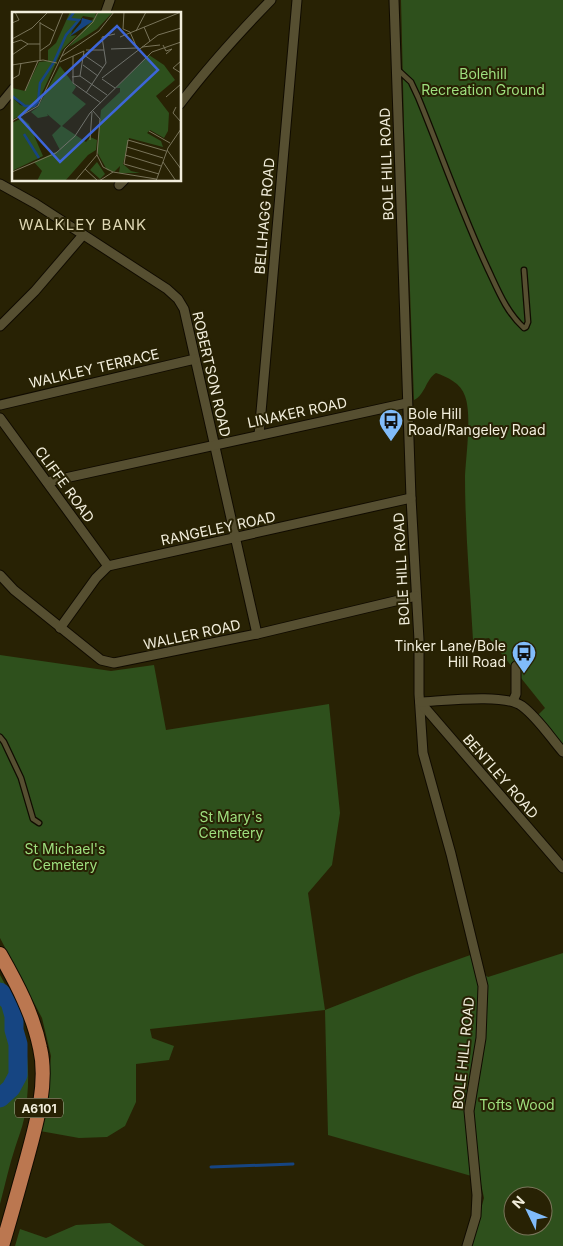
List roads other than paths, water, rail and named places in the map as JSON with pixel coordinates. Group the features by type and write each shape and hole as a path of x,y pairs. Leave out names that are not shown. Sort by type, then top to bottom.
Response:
{"main road":[{"name":"A6101","path":"0,954 24,997 41,1050 42,1072 35,1129 2,1246"}],"street":[{"path":"106,12 110,0"},
{"path":"181,103 238,34 271,0"},
{"name":"BELLHAGG ROAD","path":"259,435 297,0"},
{"name":"BOLE HILL ROAD","path":"394,0 407,402 423,752 484,986 481,1038 469,1111 477,1195 476,1216 467,1246"},
{"path":"0,105 12,90"},
{"name":"ROBERTSON ROAD","path":"0,184 36,204 178,298 184,309 256,634"},
{"path":"0,326 35,291 83,235"},
{"name":"WALKLEY TERRACE","path":"0,404 195,359"},
{"name":"LINAKER ROAD","path":"47,482 407,402"},
{"name":"CLIFFE ROAD","path":"0,418 108,566"},
{"name":"RANGELEY ROAD","path":"108,566 236,539 411,498"},
{"path":"60,628 96,578 108,566"},
{"name":"WALLER ROAD","path":"0,576 14,590 101,660 114,663 256,634 416,596"},
{"path":"513,701 516,694 516,666"},
{"path":"420,702 513,701 534,718 563,752"},
{"name":"BENTLEY ROAD","path":"420,702 563,868"}],"lane":[{"path":"396,68 411,82 474,236 503,301 518,324 524,328 528,322 524,270"},
{"path":"0,737 21,778 33,819 39,822"}],"waterway":[{"path":"0,992 10,1002 18,1044 18,1075 11,1088 0,1098"},
{"path":"211,1167 293,1164"}],"place":[{"name":"Bole Hill Road/Rangeley Road","path":"391,442"},
{"name":"Tinker Lane/Bole Hill Road","path":"524,674"}],"district":[{"name":"WALKLEY BANK","path":"83,224"}],"park label":[{"name":"Bolehill Recreation Ground","path":"483,82"},
{"name":"St Mary's Cemetery","path":"231,824"},
{"name":"St Michael's Cemetery","path":"65,856"},
{"name":"Tofts Wood","path":"517,1104"}]}
